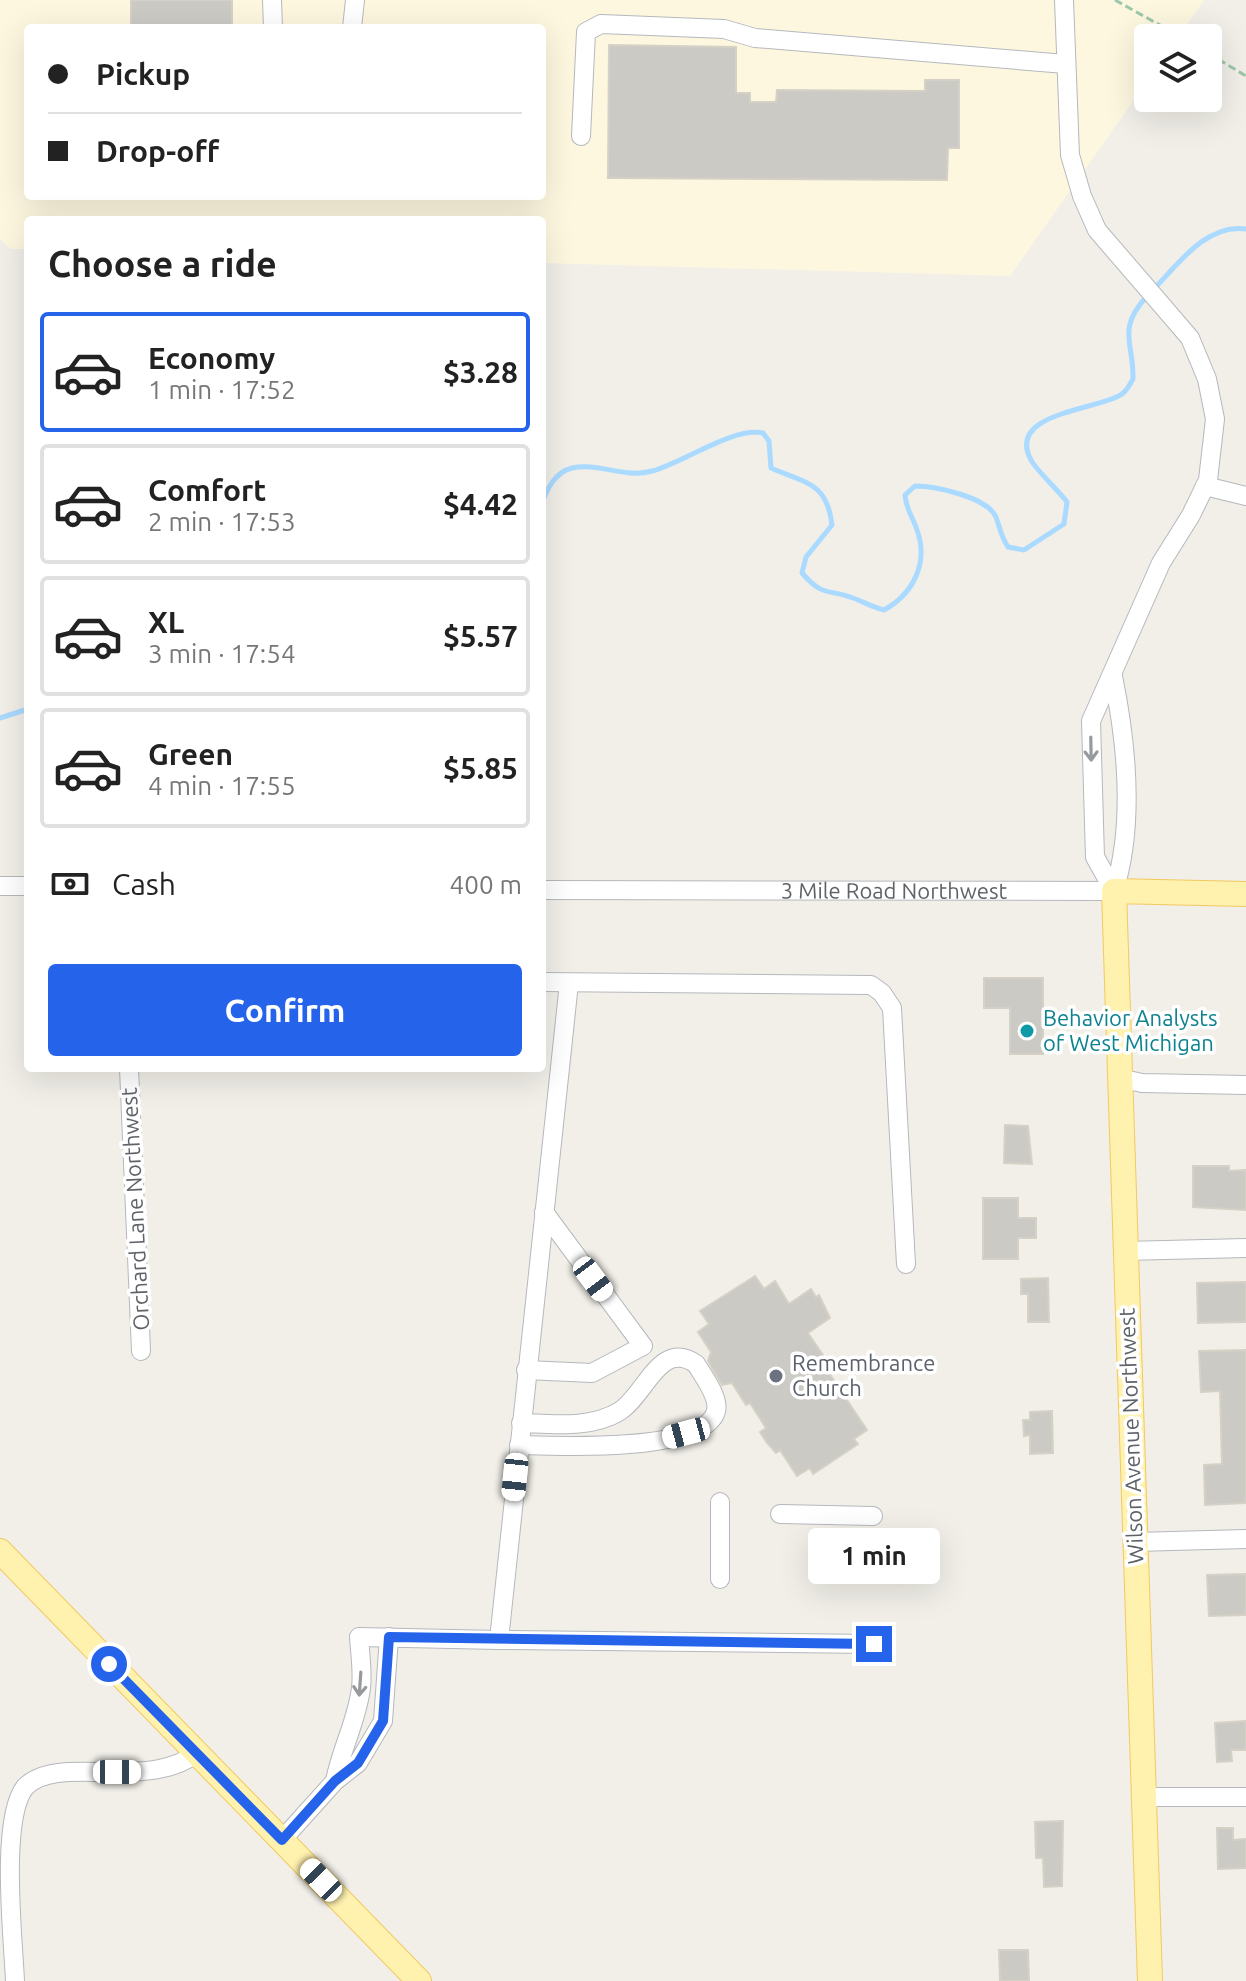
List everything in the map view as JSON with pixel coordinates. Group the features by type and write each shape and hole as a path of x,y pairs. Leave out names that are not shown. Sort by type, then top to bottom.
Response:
{"main road":[{"name":"3 Mile Road Northwest","path":"1114,891 1246,894"},
{"name":"Wilson Avenue Northwest","path":"1114,891 1150,1981"},
{"path":"0,1551 419,1981"}],"street":[{"path":"272,0 273,24"},
{"path":"352,24 355,0"},
{"path":"1064,0 1070,155 1082,196 1097,230 1190,338 1207,379 1215,419 1205,486 1161,563 1091,721 1095,857 1114,891"},
{"path":"581,136 586,32 601,24 724,29 755,38 1065,64"},
{"path":"1205,486 1246,496"},
{"path":"1113,676 1125,733 1125,857 1114,891"},
{"path":"0,886 24,886"},
{"name":"3 Mile Road Northwest","path":"546,890 1114,891"},
{"path":"546,982 871,985 882,993 892,1008 906,1264"},
{"path":"499,1640 569,983"},
{"name":"Orchard Lane Northwest","path":"129,1072 141,1351"},
{"path":"1119,1078 1142,1083 1246,1085"},
{"path":"544,1212 659,1365"},
{"path":"1124,1251 1246,1248"},
{"path":"526,1370 592,1373 643,1346"},
{"path":"519,1445 626,1446 702,1427 715,1414 717,1405 696,1364 678,1356 667,1358 659,1365 641,1392 619,1411 579,1424 521,1423"},
{"path":"720,1502 720,1579"},
{"path":"780,1514 873,1516"},
{"path":"1135,1542 1246,1539"},
{"path":"335,1781 361,1687 359,1637 874,1644"},
{"path":"282,1840 335,1781 358,1763 383,1721 389,1637"},
{"path":"15,1981 10,1821 25,1786 42,1777 67,1773 143,1772 182,1765 197,1753"},
{"path":"1144,1797 1246,1797"}],"path":[{"path":"1115,0 1158,24"},
{"path":"1222,61 1246,76"}],"shaded area":[{"path":"0,0 1204,0 1188,24 1134,24 1134,100 1010,276 546,263 546,216 24,216 24,249 11,249 0,239"}],"building":[{"path":"131,0 232,0 232,24 131,24"},
{"path":"609,45 736,47 736,93 750,93 750,102 776,102 777,90 925,91 925,80 959,80 959,148 948,148 947,180 608,178"},
{"name":"Behavior Analysts of West Michigan","path":"984,978 1043,978 1043,1054 1010,1054 1010,1008 984,1008"},
{"path":"1005,1125 1028,1126 1032,1164 1004,1163"},
{"path":"1193,1166 1229,1166 1229,1171 1246,1170 1246,1210 1193,1207"},
{"path":"983,1198 1018,1198 1018,1218 1036,1218 1036,1238 1018,1238 1018,1259 983,1259"},
{"name":"Remembrance Church","path":"755,1276 764,1289 775,1281 789,1304 811,1289 816,1297 819,1295 830,1318 808,1333 823,1355 819,1358 867,1430 854,1439 858,1444 813,1474 810,1468 797,1476 780,1450 776,1453 767,1443 760,1432 766,1428 750,1403 746,1405 732,1383 722,1385 708,1361 711,1352 698,1332 709,1324 700,1311"},
{"path":"1048,1278 1049,1322 1028,1322 1028,1294 1021,1294 1021,1279"},
{"path":"1246,1282 1246,1322 1198,1323 1197,1283"},
{"path":"1246,1350 1246,1503 1205,1505 1204,1465 1222,1464 1220,1391 1201,1392 1199,1351"},
{"path":"1052,1411 1053,1453 1030,1454 1030,1435 1024,1436 1023,1420 1030,1420 1030,1412"},
{"path":"1246,1574 1246,1615 1209,1616 1207,1575"},
{"path":"1246,1721 1246,1750 1231,1750 1232,1761 1217,1762 1215,1723"},
{"path":"1063,1821 1062,1886 1044,1887 1043,1858 1036,1858 1035,1822"},
{"path":"1217,1828 1233,1828 1233,1840 1246,1839 1246,1868 1218,1869"},
{"path":"999,1950 1028,1950 1029,1981 1000,1981"}],"waterway":[{"path":"1154,289 1183,257 1206,239 1219,232 1246,229"},
{"path":"546,493 561,473 572,468 592,467 642,473 665,467 737,435 763,433 769,441 771,468 812,486 825,500 829,511 832,525 806,557 802,573 821,589 884,610 903,595 919,566 920,542 905,495 915,486 947,491 982,504 996,517 1008,547 1024,550 1064,524 1067,502 1031,460 1027,444 1031,432 1058,415 1111,399 1125,391 1133,379 1129,327 1147,296"},
{"path":"0,718 24,710"}],"place":[{"name":"Behavior Analysts of West Michigan","path":"1027,1031"},
{"name":"Remembrance Church","path":"776,1376"}],"route":[{"path":"109,1664 282,1840 335,1781 358,1763 383,1721 389,1637 874,1644"}]}
